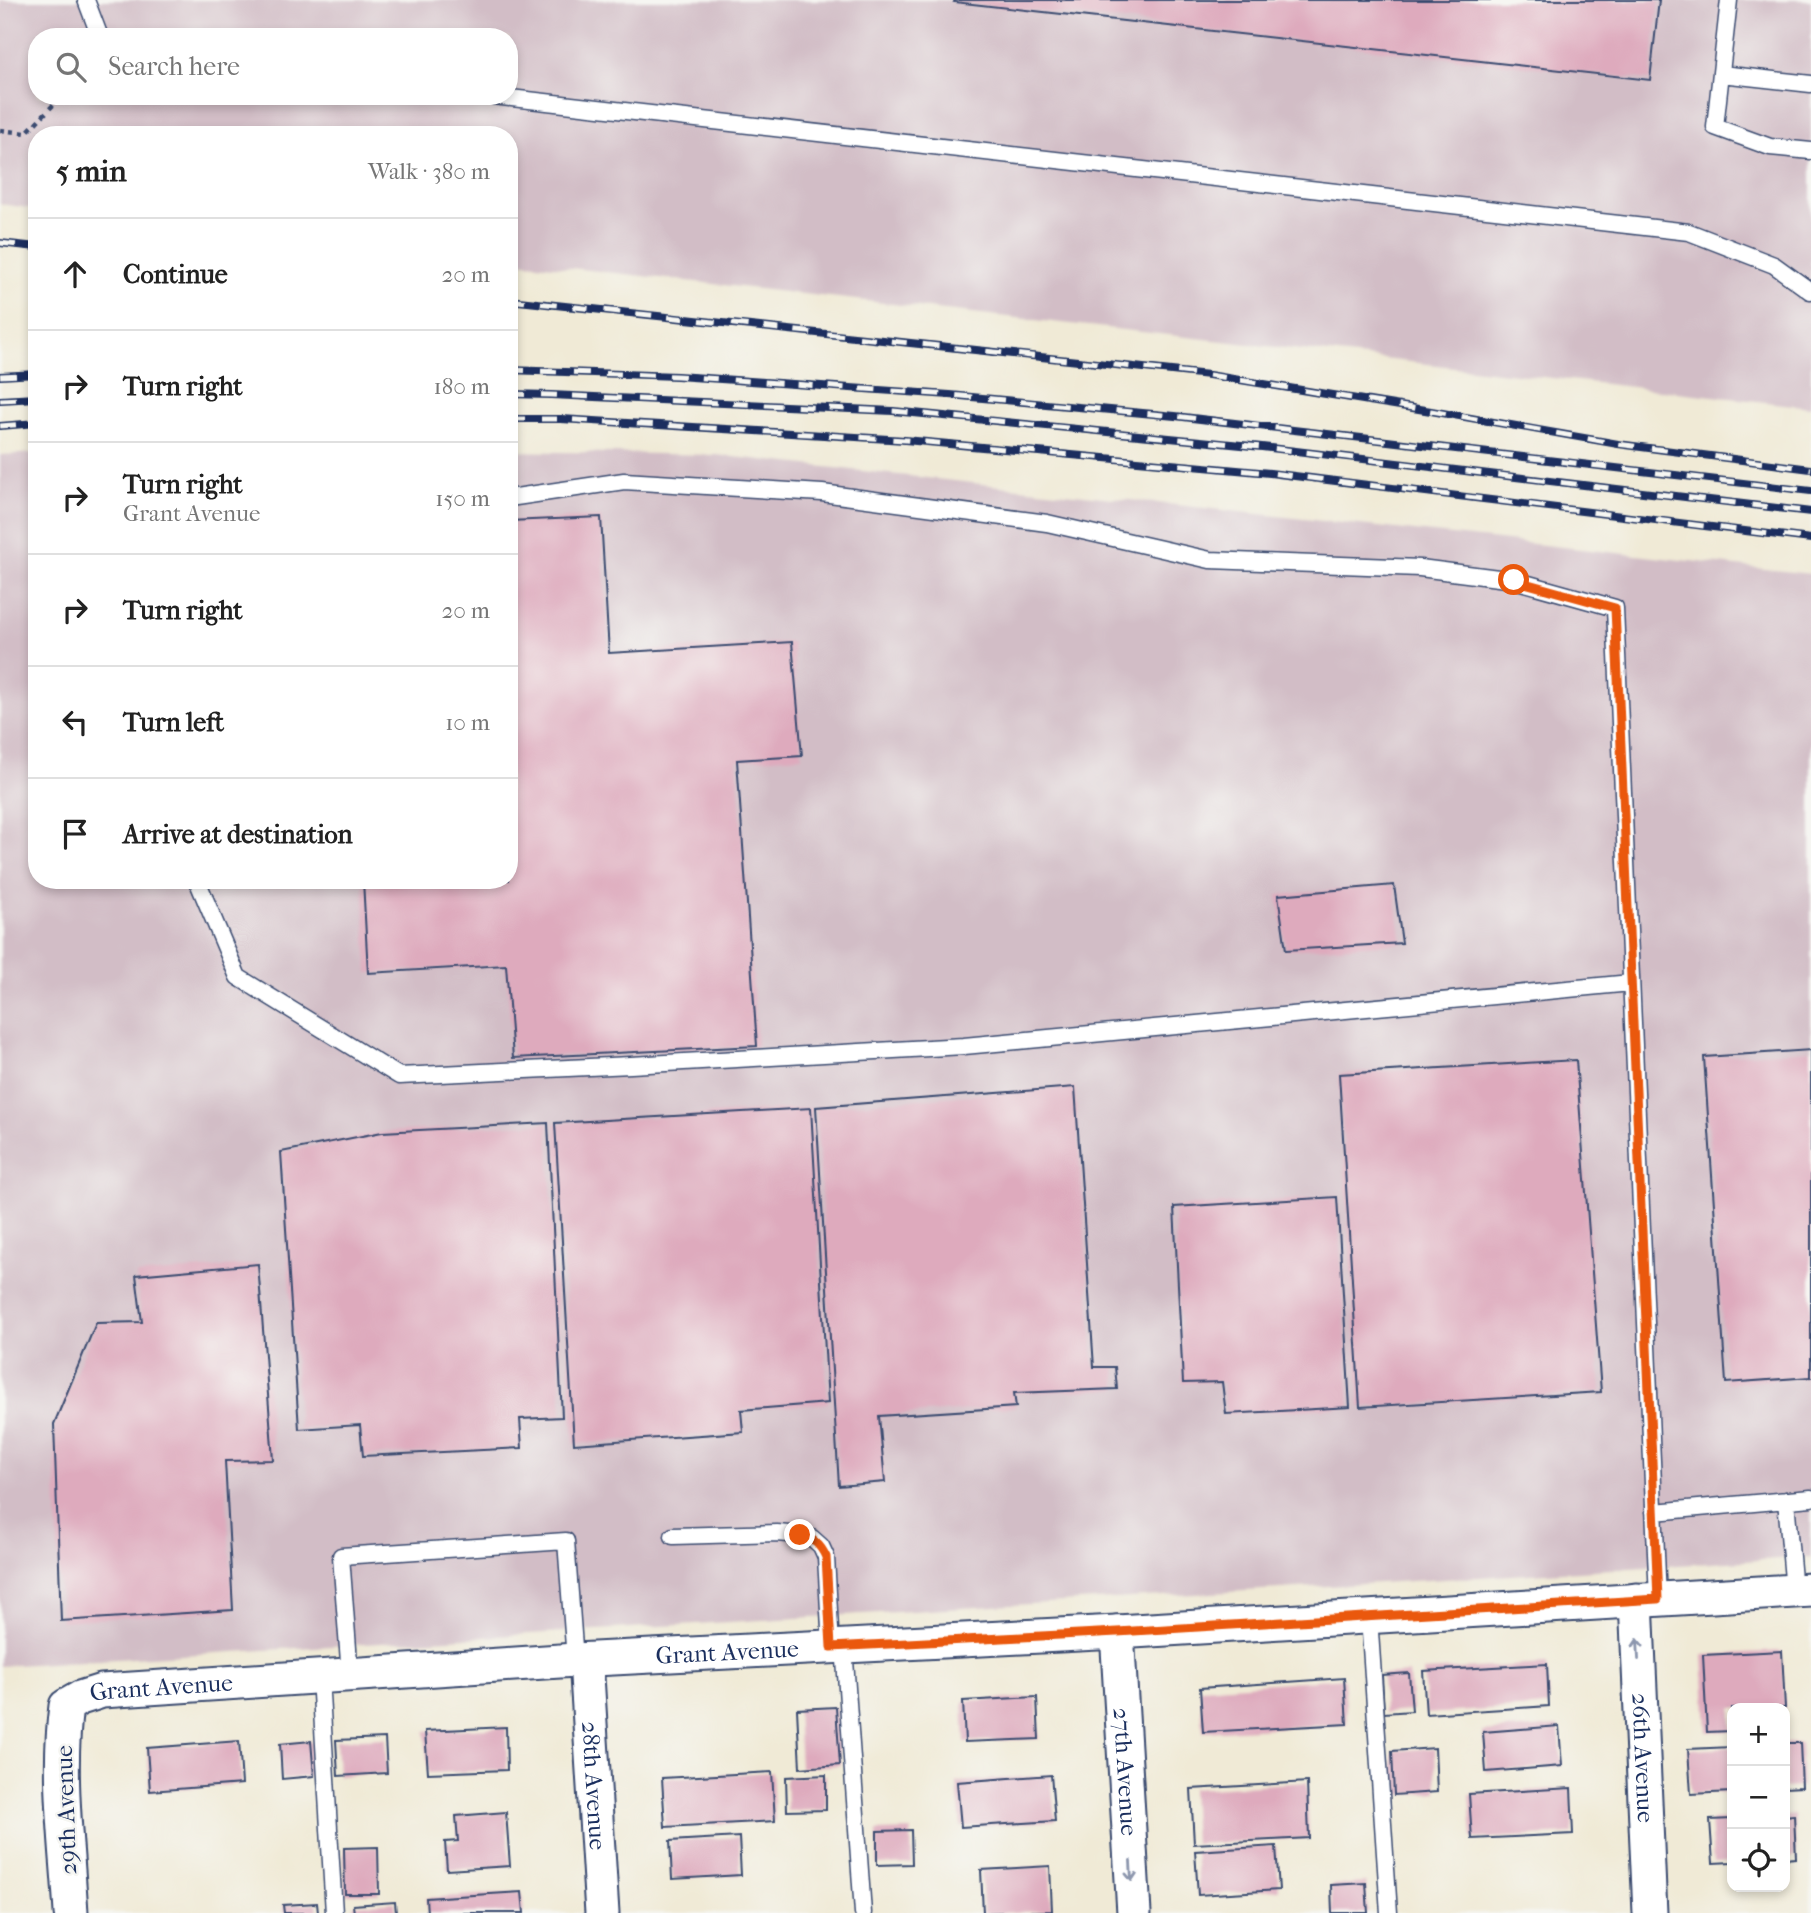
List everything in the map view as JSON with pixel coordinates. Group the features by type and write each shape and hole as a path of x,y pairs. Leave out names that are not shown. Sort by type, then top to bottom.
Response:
{"street":[{"name":"Grant Avenue","path":"66,1706 102,1691 580,1660 1117,1632 1802,1590"},
{"name":"26th Avenue","path":"1647,1599 1650,1913"},
{"name":"27th Avenue","path":"1117,1632 1133,1913"},
{"name":"28th Avenue","path":"580,1660 603,1913"},
{"name":"29th Avenue","path":"66,1706 62,1774 71,1913"}],"lane":[{"path":"86,0 97,28"},
{"path":"1729,0 1715,127 1770,147 1811,151"},
{"path":"1721,74 1811,84"},
{"path":"518,99 1689,232 1774,265 1810,292"},
{"path":"518,497 624,481 822,493 1047,523 1210,560 1420,568 1514,580 1615,608 1654,1512 1647,1599"},
{"path":"201,889 238,977 399,1076 964,1046 1631,983"},
{"path":"1654,1512 1811,1498"},
{"path":"1786,1500 1802,1590"},
{"path":"673,1536 777,1533 812,1538 821,1546 826,1557 837,1647 863,1913"},
{"path":"334,1913 335,1676 341,1556 566,1541 580,1660"},
{"path":"1369,1617 1388,1913"}],"path":[{"path":"33,126 53,105"},
{"path":"0,130 26,133 28,131"}],"shaded area":[{"path":"0,0 1811,0 1811,407 518,262 518,126 28,126 28,208 0,204"},
{"path":"518,451 716,455 1811,574 1811,1557 0,1666 0,455 28,453 28,889 518,889"}],"building":[{"path":"1659,0 1650,80 954,2"},
{"path":"601,517 609,653 792,642 802,756 737,760 757,1046 513,1058 506,965 368,973 363,889 518,889 518,521"},
{"path":"1394,885 1402,943 1286,950 1278,895"},
{"path":"1811,1050 1811,1377 1726,1383 1704,1057"},
{"path":"1576,1060 1601,1392 1360,1407 1339,1074"},
{"path":"1075,1087 1094,1367 1115,1367 1117,1389 1014,1393 1016,1407 879,1416 885,1482 839,1486 816,1107"},
{"path":"811,1108 828,1403 741,1410 743,1432 574,1444 555,1123"},
{"path":"548,1123 562,1417 520,1419 522,1448 363,1456 360,1425 299,1429 281,1152 382,1132"},
{"path":"1337,1197 1350,1407 1226,1414 1222,1382 1183,1383 1174,1207"},
{"path":"258,1264 273,1460 225,1461 233,1610 61,1621 54,1424 96,1323 142,1322 136,1275"},
{"path":"1782,1651 1785,1703 1727,1703 1727,1731 1707,1732 1703,1655"},
{"path":"1547,1664 1549,1706 1426,1714 1423,1671"},
{"path":"1409,1673 1412,1711 1384,1713 1382,1675"},
{"path":"1344,1678 1347,1724 1203,1732 1200,1688"},
{"path":"1037,1697 1039,1739 965,1742 963,1701"},
{"path":"836,1707 840,1765 800,1768 797,1709"},
{"path":"1559,1726 1562,1766 1486,1772 1483,1732"},
{"path":"506,1727 507,1770 428,1773 425,1731"},
{"path":"385,1738 387,1773 338,1776 336,1740"},
{"path":"239,1741 242,1784 150,1791 147,1748"},
{"path":"311,1741 314,1776 282,1779 280,1744"},
{"path":"1790,1743 1800,1743 1802,1787 1790,1788"},
{"path":"1727,1747 1727,1792 1691,1794 1688,1749"},
{"path":"1435,1748 1437,1792 1394,1795 1392,1751"},
{"path":"772,1772 775,1821 665,1827 662,1778"},
{"path":"826,1775 826,1810 787,1811 786,1777"},
{"path":"1051,1775 1055,1821 961,1827 957,1782"},
{"path":"1307,1782 1309,1838 1194,1844 1191,1789"},
{"path":"1571,1788 1573,1834 1472,1839 1469,1794"},
{"path":"506,1812 510,1866 447,1870 445,1842 458,1841 456,1816"},
{"path":"1790,1815 1794,1815 1796,1858 1790,1859 1790,1829"},
{"path":"1727,1819 1727,1862 1713,1863 1710,1820"},
{"path":"911,1830 912,1864 877,1865 877,1831"},
{"path":"739,1837 741,1875 672,1879 670,1841"},
{"path":"1276,1846 1279,1890 1198,1895 1195,1851"},
{"path":"378,1847 379,1894 345,1894 344,1848"},
{"path":"1050,1866 1052,1911 983,1913 981,1870"},
{"path":"1366,1883 1368,1913 1332,1913 1331,1885"},
{"path":"522,1892 524,1913 427,1913 426,1898"},
{"path":"395,1902 396,1913 354,1913 353,1905"},
{"path":"317,1903 318,1913 284,1913 283,1905"}],"railway":[{"path":"0,243 28,246"},
{"path":"518,301 1209,375 1618,444 1811,469"},
{"path":"518,370 677,376 950,395 1175,416 1811,491"},
{"path":"0,376 28,374"},
{"path":"518,394 893,411 1262,447 1811,512"},
{"path":"0,400 28,398"},
{"path":"518,419 561,419 905,440 1270,473 1811,539"},
{"path":"0,426 28,424"}],"route":[{"path":"800,1535 812,1538 821,1546 826,1557 831,1647 1658,1599 1615,608 1514,580"}]}
